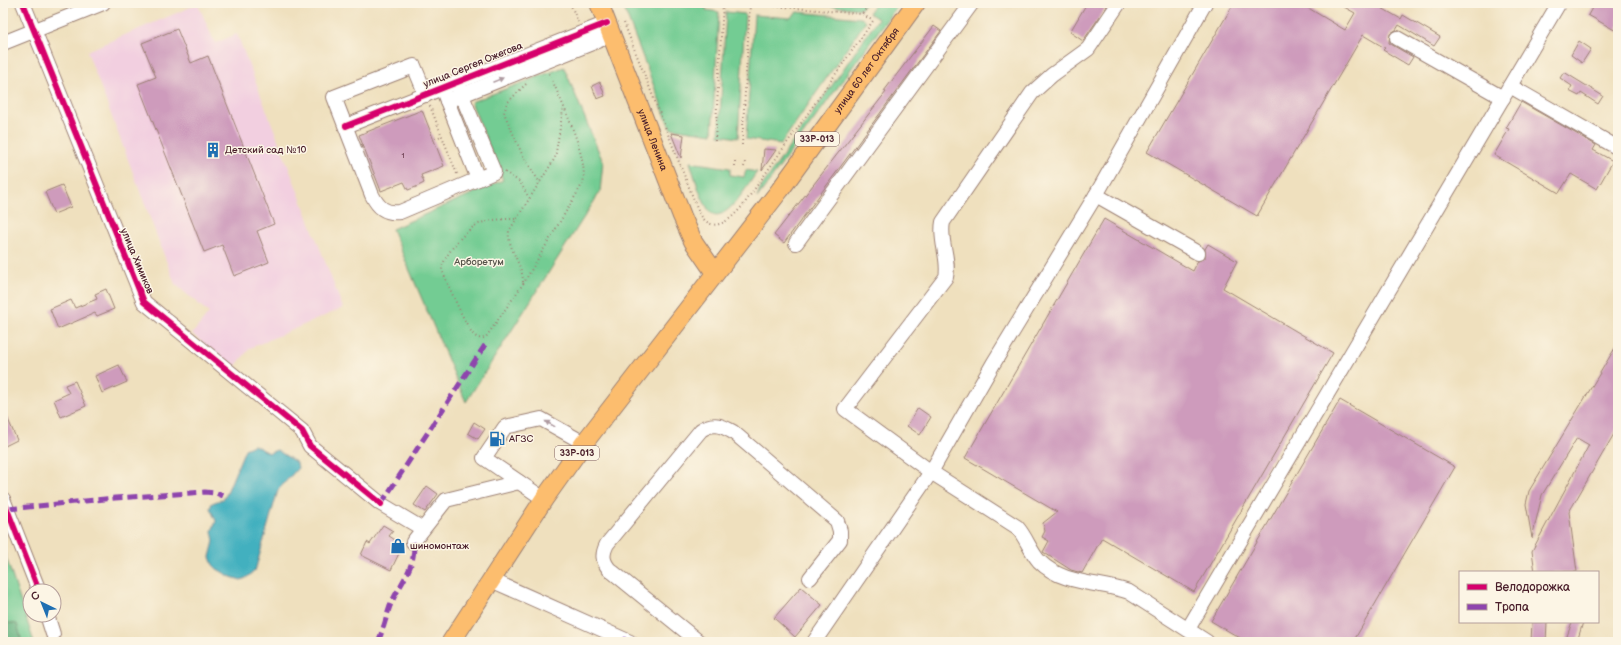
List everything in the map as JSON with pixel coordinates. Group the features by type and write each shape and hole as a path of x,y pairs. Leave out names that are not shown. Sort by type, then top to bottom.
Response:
{"main road":[{"name":"улица Ленина","path":"599,3 614,25 687,229 700,253 715,273"},
{"name":"улица 60 лет Октября","path":"715,273 780,190 916,3"},
{"name":"33Р-013","path":"451,642 544,499 584,443 715,273"}],"street":[{"name":"улица Химиков","path":"23,3 144,302 302,431 310,446 381,504 423,529"},
{"path":"3,43 103,3"},
{"path":"796,242 972,3"},
{"path":"1119,3 1088,49 1052,75 1032,93 943,222 942,240 948,269 946,277 845,409 931,472 1018,527 1025,536 1038,560 1052,570 1075,581 1117,587 1129,592 1207,642"},
{"path":"814,642 931,472 993,364 1096,195 1205,3"},
{"path":"1188,629 1559,3"},
{"name":"улица Сергея Ожегова","path":"459,88 544,62 614,25"},
{"name":"улица Сергея Ожегова","path":"346,126 426,94 445,94 614,25"},
{"path":"1397,38 1618,148"},
{"path":"426,94 414,66 334,97 372,195 378,205 387,212 400,212 494,172 459,88"},
{"path":"445,94 478,178"},
{"path":"1096,195 1198,253"},
{"path":"544,499 484,458 505,427 541,419 584,443"},
{"path":"699,642 609,569 604,562 603,552 607,544 696,436 708,426 715,424 733,432 837,521 840,531 840,540 810,578"},
{"path":"413,542 446,500 519,482"},
{"path":"3,499 36,583"},
{"path":"491,580 630,642"},
{"path":"49,623 52,634"}],"path":[{"path":"570,3 571,5 580,3"},
{"path":"715,141 723,3"},
{"path":"614,25 698,210 704,220 716,224 730,220 744,204 873,21 862,14 738,3"},
{"path":"862,14 870,3"},
{"path":"742,145 750,4"},
{"path":"515,219 493,220 475,226 444,259 442,270 472,333 479,338 486,337 523,284 581,189 585,176 582,157 544,62"},
{"path":"531,81 512,98 504,109 504,114 522,154 540,183"},
{"path":"426,94 457,174"},
{"path":"523,284 523,277 508,236 515,219 555,158 563,109"},
{"path":"435,138 442,136"},
{"path":"735,161 735,166"},
{"path":"744,167 745,162"},
{"path":"494,172 504,171 515,177 520,182 529,198"}],"shaded area":[{"path":"198,4 215,43 237,34 343,308 250,348 234,368 192,334 209,313 175,284 87,51"}],"green space":[{"path":"622,3 698,3 706,4 706,10 719,12 712,134 670,128"},
{"path":"798,3 865,3 861,9"},
{"path":"876,3 899,3 757,198 760,189 878,19 869,13"},
{"path":"726,12 745,14 738,138 719,135"},
{"path":"797,12 861,18 866,21 781,144 746,139 754,15 790,18"},
{"name":"Арборетум","path":"564,67 603,162 600,192 466,402 392,229 503,180 471,102"},
{"path":"690,162 730,168 730,175 744,177 746,170 757,172 742,194 728,210 721,214 714,214 708,209 702,198"},
{"path":"3,548 22,606 22,623 28,623 34,642 3,642"},
{"path":"3,622 17,624 22,642 3,642"}],"water":[{"path":"254,445 269,453 277,450 297,463 298,468 278,490 255,571 241,580 231,577 213,565 210,557 214,541 212,531 216,521 210,508 212,503 223,499 226,495 245,449"}],"building":[{"path":"1087,3 1109,3 1083,41 1070,32"},
{"path":"1234,3 1300,3 1345,30 1355,13 1337,3 1373,3 1401,19 1403,15 1440,37 1434,46 1399,25 1396,30 1390,34 1389,43 1413,57 1408,65 1383,50 1385,48 1363,35 1257,216 1147,152"},
{"path":"1595,3 1611,3 1618,7 1618,32 1588,15"},
{"path":"934,26 941,31 784,243 774,235 886,92 884,91"},
{"name":"Детский сад №10","path":"177,29 191,63 208,56 274,224 257,231 269,262 234,276 222,245 204,252 138,84 156,77 142,43"},
{"path":"1579,41 1591,49 1582,63 1571,55"},
{"path":"1564,72 1603,96 1598,104 1581,93 1579,96 1569,91 1572,86 1560,78"},
{"path":"600,82 605,96 597,99 592,86"},
{"path":"1521,102 1596,145 1593,150 1613,161 1597,189 1571,174 1559,193 1494,155 1509,129 1506,128"},
{"path":"422,110 444,166 421,175 424,183 416,187 408,190 404,182 381,191 359,135"},
{"path":"671,133 684,135 681,158"},
{"path":"764,149 776,150 762,170"},
{"path":"62,185 71,207 54,214 45,192"},
{"path":"1104,219 1193,271 1198,261 1205,258 1205,249 1208,244 1237,261 1223,288 1333,353 1194,592 1102,538 1082,573 1071,570 1043,552 1049,541 1042,537 1045,531 1043,523 1057,512 965,458"},
{"path":"106,289 114,309 97,316 95,313 58,329 50,309 71,300 75,308 97,299 95,294"},
{"path":"1618,343 1618,427 1569,512 1577,571 1535,571 1532,551 1589,445 1577,438 1542,495 1532,538 1526,504 1529,491"},
{"path":"119,365 127,382 102,393 95,376"},
{"path":"75,381 86,406 61,417 54,400 69,393 65,385"},
{"path":"1340,400 1455,467 1353,642 1247,642 1211,621"},
{"path":"3,408 17,440 3,447"},
{"path":"918,408 931,417 920,435 907,426"},
{"path":"474,422 485,429 478,439 468,433"},
{"path":"427,486 438,494 425,512 414,505"},
{"path":"383,525 393,531 389,536 403,545 391,570 361,555 367,542 370,544"},
{"path":"801,587 822,605 795,637 774,618"},
{"path":"1532,623 1547,623 1546,642 1531,642"},
{"path":"1572,623 1583,623 1577,642 1565,642"}],"marked path":[{"path":"381,504 485,345"},
{"path":"8,509 115,498 205,492 216,493 223,496"},
{"path":"378,642 393,598 413,559 413,542"},
{"path":"623,638 626,642"}],"cycle path":[{"path":"23,3 144,302 302,431 310,446 381,504"},
{"path":"346,126 607,23"},
{"path":"3,499 36,583"}],"place":[{"name":"Детский сад №10","path":"213,150"},
{"name":"АГЗС","path":"497,439"},
{"name":"шиномонтаж","path":"398,546"}]}
